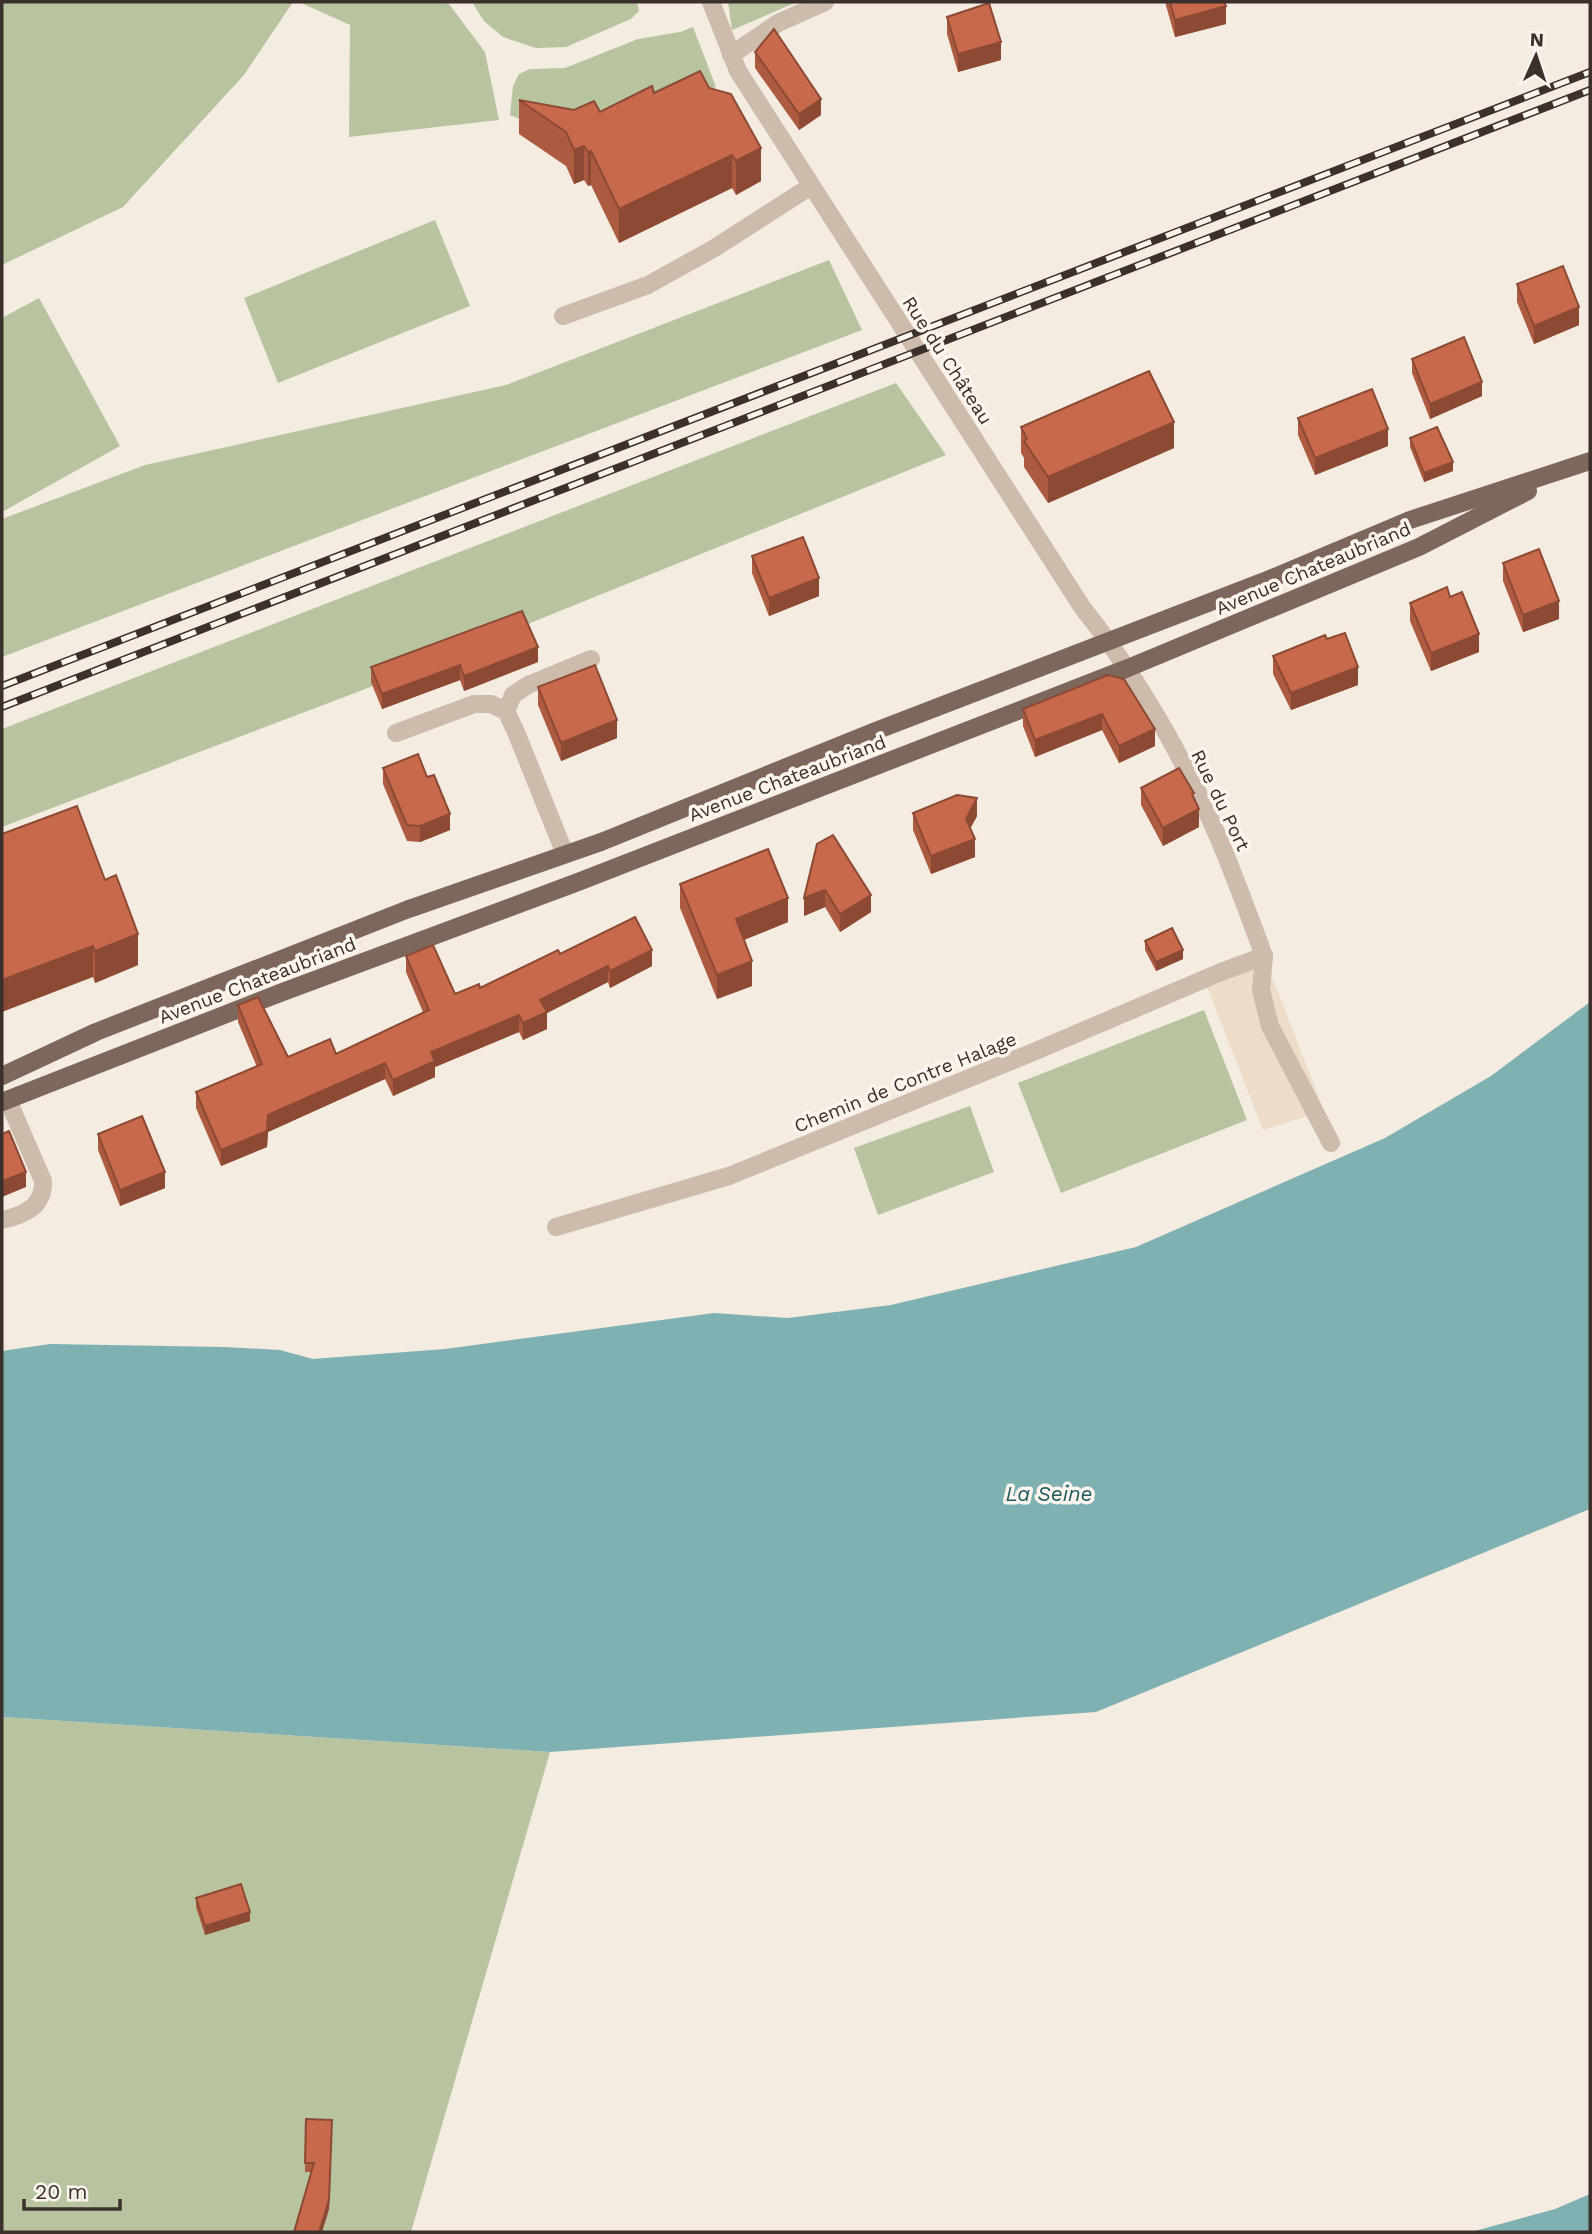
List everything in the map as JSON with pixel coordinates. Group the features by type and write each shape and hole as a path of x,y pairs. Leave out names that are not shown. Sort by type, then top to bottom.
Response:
{"main road":[{"name":"Avenue Chateaubriand","path":"2,1076 96,1032 406,910 565,854 1265,581 1410,520 1583,464"},
{"name":"Avenue Chateaubriand","path":"5,1101 279,993 578,881 1128,668 1419,547 1583,464"}],"street":[{"name":"Rue du Château","path":"711,2 734,63 811,186 1082,607 1128,668"},
{"path":"734,63 778,23 825,2"},
{"path":"563,316 648,285 713,249 811,186"},
{"path":"506,711 513,695 528,685 591,659"},
{"name":"Rue du Port","path":"1128,668 1144,692 1207,811 1264,956"},
{"path":"396,733 474,704 492,704 506,711 565,854"},
{"path":"1264,956 1261,990 1270,1026 1331,1143"},
{"name":"Chemin de Contre Halage","path":"556,1227 729,1176 1264,956"},
{"path":"2,1220 36,1205 43,1194 43,1181 5,1101"}],"green space":[{"path":"2,2 293,2 244,75 123,207 2,265"},
{"path":"299,2 449,4 485,52 499,120 349,137 350,25"},
{"path":"472,2 637,2 639,11 631,19 566,47 536,48 503,37 484,21"},
{"path":"728,2 797,2 732,30"},
{"path":"693,27 716,87 569,140 510,115 513,86 519,74 530,69 565,68 638,39 680,32"},
{"path":"435,220 470,306 278,383 244,298"},
{"path":"829,260 862,330 2,657 2,519 145,465 506,385"},
{"path":"39,298 120,446 2,512 2,318"},
{"path":"896,383 946,455 397,677 2,827 2,729"},
{"path":"1204,1010 1247,1120 1061,1193 1018,1083"},
{"path":"970,1106 994,1172 878,1215 854,1148"},
{"path":"2,1717 550,1752 411,2232 2,2232"}],"shaded area":[{"path":"1264,956 1324,1111 1263,1130 1204,979"}],"water":[{"name":"La Seine","path":"1590,1002 1590,1509 1096,1712 550,1752 2,1717 2,1351 50,1344 224,1347 280,1350 313,1359 445,1349 714,1313 788,1318 891,1305 1136,1247 1385,1138 1491,1076"},
{"path":"1590,2194 1590,2232 1471,2232 1555,2209"}],"building":[{"path":"1170,2 1224,2 1226,6 1175,20"},
{"path":"989,3 1001,42 958,54 947,17"},
{"path":"774,29 821,99 799,114 755,52"},
{"path":"700,71 709,88 731,94 761,148 736,161 732,155 619,209 591,151 588,152 584,146 574,150 566,132 519,100 574,110 594,101 600,112 652,86 654,93"},
{"path":"1563,266 1579,307 1534,326 1517,284"},
{"path":"1464,337 1482,382 1430,404 1412,359"},
{"path":"1149,371 1174,422 1048,477 1024,441 1027,439 1021,427"},
{"path":"1372,389 1388,429 1315,458 1298,418"},
{"path":"1437,427 1453,462 1424,473 1410,438"},
{"path":"803,537 819,578 769,598 752,556"},
{"path":"1539,549 1559,601 1523,615 1503,563"},
{"path":"1447,587 1450,597 1462,592 1479,634 1431,653 1410,603"},
{"path":"522,611 538,647 464,676 460,665 382,694 371,667"},
{"path":"1345,633 1358,667 1291,693 1273,656 1325,635 1327,639"},
{"path":"595,665 617,720 561,743 538,687"},
{"path":"1108,675 1124,679 1155,729 1119,746 1102,714 1035,740 1023,709"},
{"path":"418,754 427,777 434,775 450,814 420,826 407,825 383,768"},
{"path":"1179,768 1194,793 1192,794 1199,809 1163,828 1141,788"},
{"path":"957,795 977,798 966,819 975,839 931,856 913,813"},
{"path":"77,806 105,880 116,875 138,934 95,951 93,946 2,980 2,834"},
{"path":"833,835 871,895 840,914 825,890 804,898 817,844"},
{"path":"768,849 788,898 736,919 752,961 717,975 680,884"},
{"path":"635,917 652,950 610,971 608,966 540,1000 547,1012 523,1023 519,1015 431,1052 435,1061 393,1080 385,1063 268,1115 267,1131 221,1150 196,1092 262,1064 238,1005 258,997 288,1057 330,1039 336,1054 429,1010 406,956 433,945 455,994 479,984 480,988 558,950 560,954"},
{"path":"1172,928 1183,950 1156,962 1145,941"},
{"path":"142,1116 165,1172 120,1190 98,1134"},
{"path":"9,1131 26,1172 2,1181 2,1134"},
{"path":"241,1884 250,1912 205,1926 196,1898"},
{"path":"306,2119 332,2120 329,2200 319,2232 294,2232 314,2163 305,2163"}],"railway":[{"path":"2,686 1590,72"},
{"path":"2,707 1590,90"}]}
